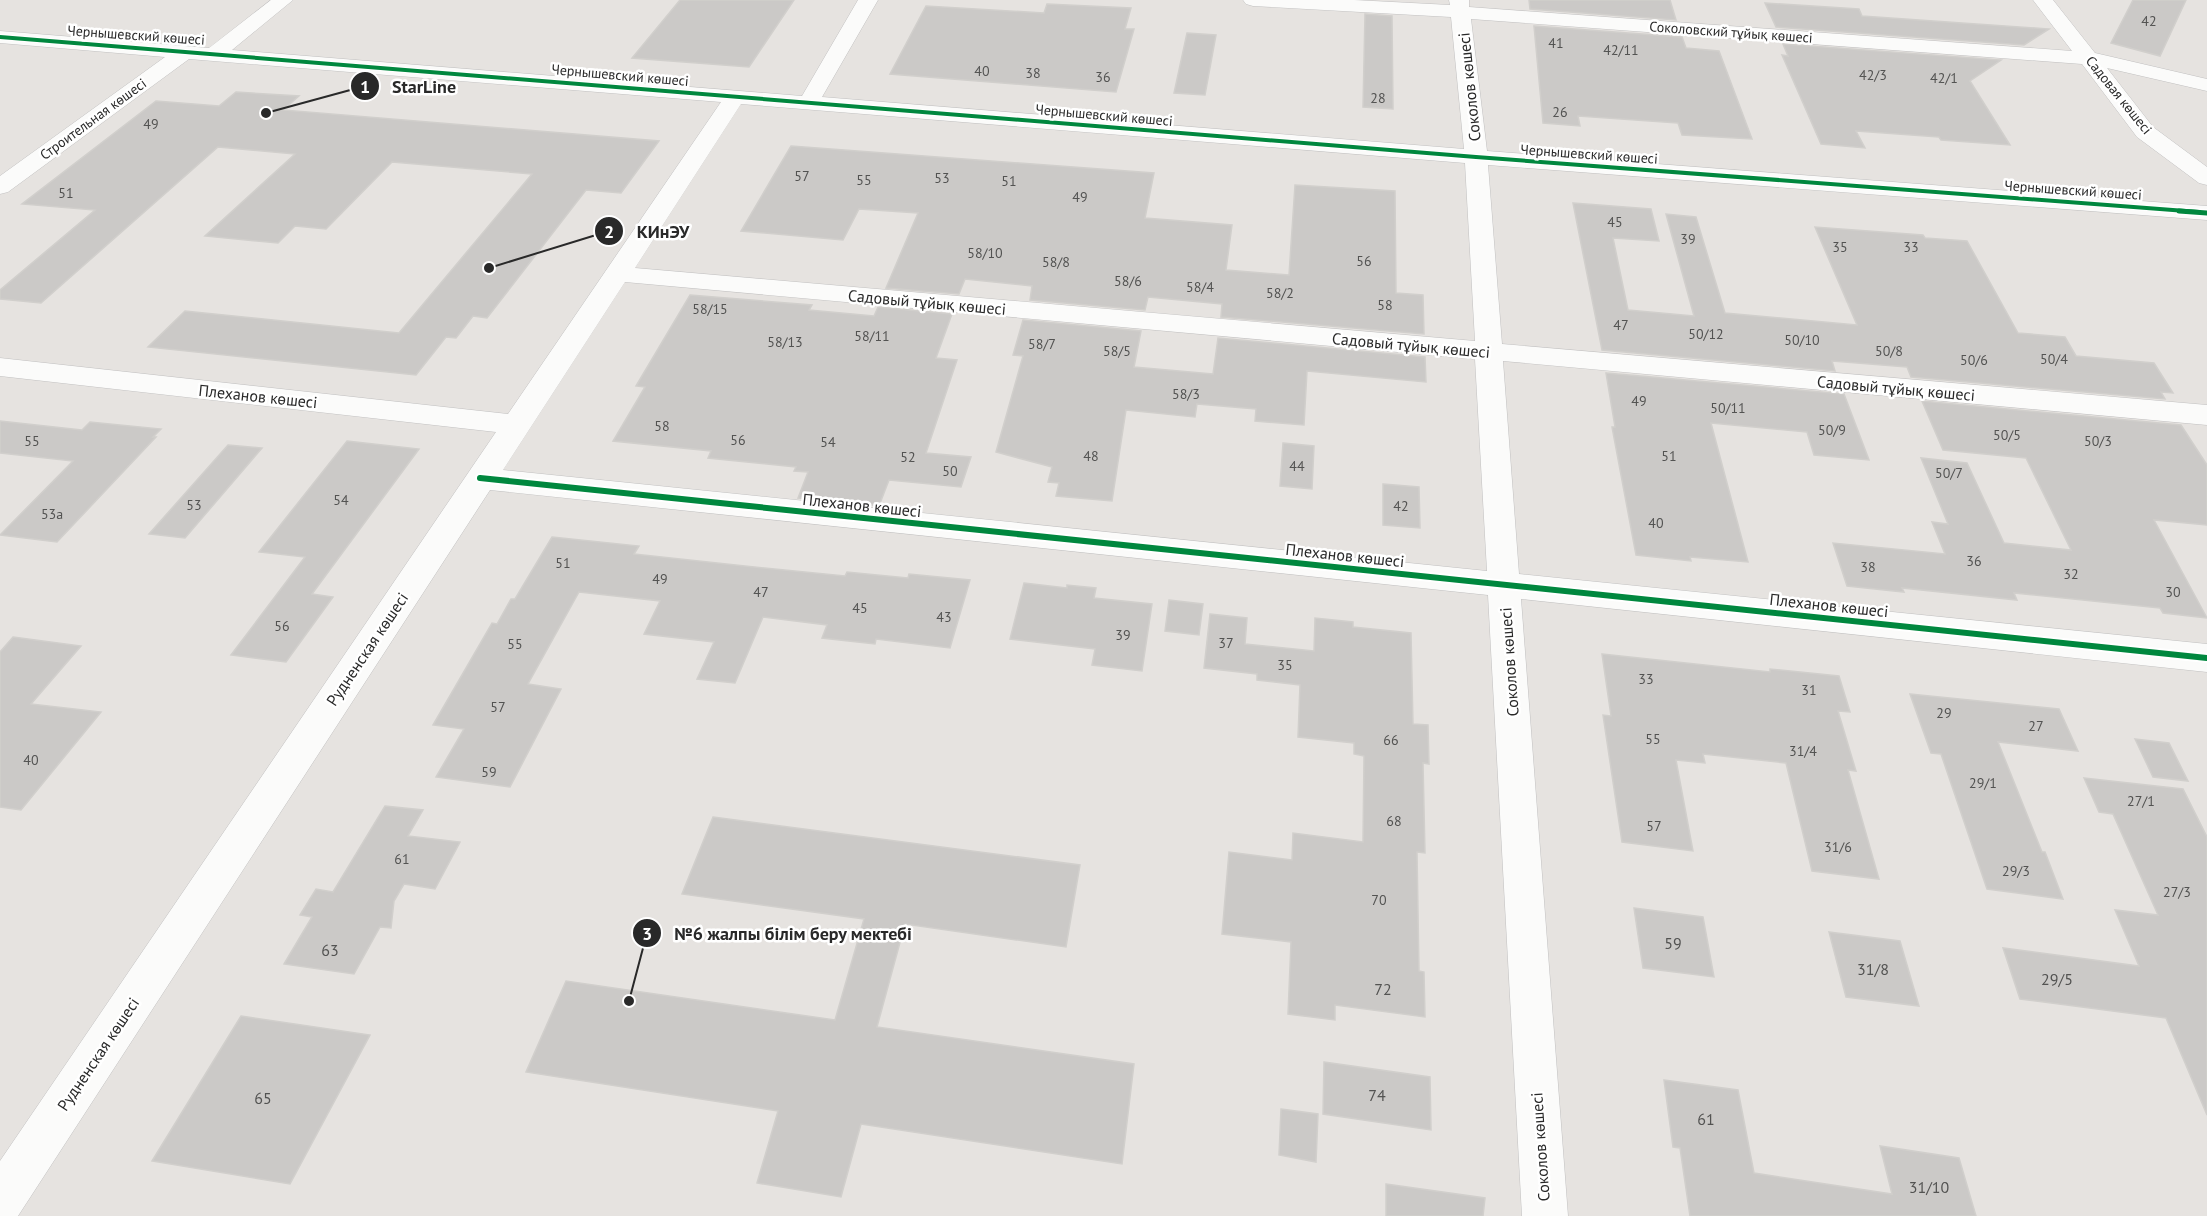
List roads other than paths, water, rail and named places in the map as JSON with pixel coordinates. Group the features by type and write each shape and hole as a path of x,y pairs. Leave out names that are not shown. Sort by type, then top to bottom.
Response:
{"street":[{"path":"215,53 283,0"},
{"path":"808,103 868,0"},
{"name":"Соколовский тұйық көшесі","path":"1252,0 1460,6 2088,58 2207,85"},
{"name":"Садовая көшесі","path":"2043,0 2145,132 2207,178"},
{"name":"Соколов көшесі","path":"1460,6 1476,157 1545,1216"},
{"name":"Чернышевский көшесі","path":"0,37 1476,157 2207,213"},
{"name":"Строительная көшесі","path":"0,187 186,51"},
{"name":"Рудненская көшесі","path":"0,1202 735,97"},
{"name":"Садовый тұйық көшесі","path":"616,274 2207,415"},
{"name":"Плеханов көшесі","path":"0,367 516,425"},
{"name":"Плеханов көшесі","path":"480,478 2207,658"}],"place":[{"name":"StarLine","path":"266,113"},
{"name":"КИнЭУ","path":"489,268"},
{"name":"№6 жалпы білім беру мектебі","path":"629,1001"}]}
